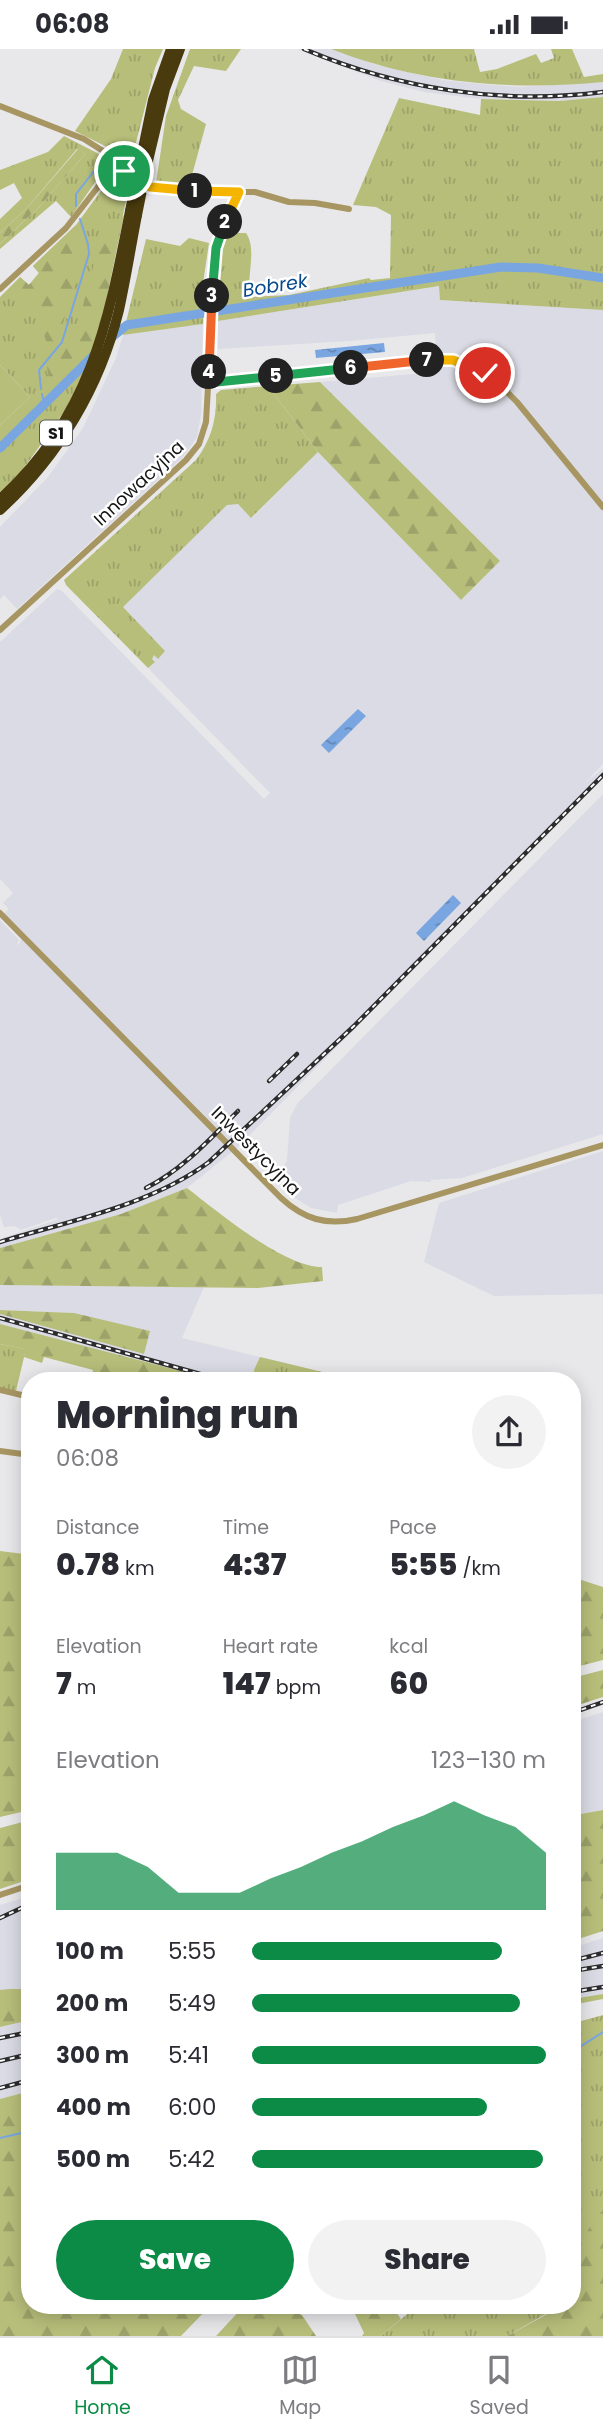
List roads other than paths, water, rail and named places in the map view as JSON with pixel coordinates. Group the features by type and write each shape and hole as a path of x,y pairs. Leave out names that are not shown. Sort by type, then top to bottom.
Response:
{"highway":[{"name":"S1","path":"0,499 48,445 93,376 119,309 153,100 171,49"},
{"name":"S1","path":"143,164 180,49"},
{"name":"S1","path":"0,510 32,479 58,445 86,399 134,213"}],"street":[{"path":"0,106 83,139 111,157 115,165 150,187 255,192 289,202 314,202 349,209"},
{"path":"0,289 66,228 115,165"},
{"name":"Innowacyjna","path":"0,630 191,455 205,431 216,248 239,192"},
{"path":"209,381 428,360 463,362 485,373 506,390 603,507"},
{"name":"Inwestycyjna","path":"0,913 261,1178 290,1206 309,1218 334,1223 357,1219 603,1145"},
{"path":"0,1390 21,1395"},
{"path":"0,1451 21,1454"},
{"path":"0,1895 21,1888"}],"water":[{"path":"384,343 385,352 316,358 315,350"},
{"path":"358,709 366,716 329,753 321,745"},
{"path":"453,895 461,903 424,941 416,933"}],"waterway":[{"path":"76,206 76,194 94,171"},
{"path":"41,389 39,370 62,342 89,254 80,219"},
{"name":"Bobrek","path":"111,338 127,325 501,267 538,268 603,278"},
{"name":"Bobrek","path":"0,448 96,353"},
{"path":"42,394 44,403"},
{"path":"581,2046 603,2032"},
{"path":"0,2138 21,2133"}],"railway":[{"path":"304,49 376,74 450,90 526,96 603,92"},
{"path":"0,1242 136,1201 162,1190 209,1162 354,1026 603,775"},
{"path":"269,1081 297,1054"},
{"path":"146,1188 184,1163 238,1111"},
{"path":"0,1318 193,1372"},
{"path":"581,1710 603,1702"},
{"path":"0,1918 21,1908"},
{"path":"581,1959 603,1953"},
{"path":"581,1970 603,1966"},
{"path":"581,1991 603,1987"},
{"path":"0,2038 21,2034"},
{"path":"0,2061 21,2056"},
{"path":"0,2088 21,2082"}]}
